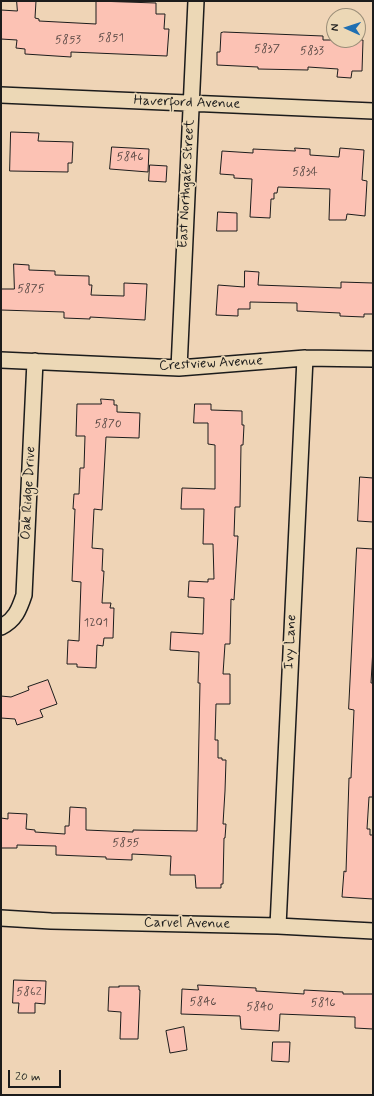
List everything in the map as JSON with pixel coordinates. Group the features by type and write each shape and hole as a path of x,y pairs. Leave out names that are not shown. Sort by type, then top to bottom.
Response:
{"street":[{"name":"East Northgate Street","path":"179,368 196,1"},
{"name":"Haverford Avenue","path":"1,95 373,111"},
{"name":"Crestview Avenue","path":"1,360 179,368 305,358 373,359"},
{"name":"Ivy Lane","path":"278,926 305,358"},
{"name":"Oak Ridge Drive","path":"6,624 18,613 24,595 35,361"},
{"name":"Carvel Avenue","path":"1,918 52,921 278,926 373,930"}],"building":[{"path":"17,1 36,1 35,18 39,19 39,21 96,24 96,1 156,3 156,14 165,14 164,29 169,29 167,56 71,52 71,57 25,54 25,49 16,48 17,40 1,39 1,10 17,11"},
{"path":"221,33 323,36 323,40 326,40 326,48 363,48 362,71 352,71 351,78 337,77 338,69 308,67 308,70 258,69 258,67 217,65 217,52 220,52"},
{"path":"11,132 39,133 38,141 73,142 72,163 68,163 68,172 10,171"},
{"path":"112,147 149,149 148,172 110,169"},
{"path":"295,148 310,149 310,155 339,157 340,148 364,150 362,180 367,181 365,216 347,214 346,220 329,220 330,189 278,187 277,193 274,193 274,199 271,199 270,218 250,217 252,179 234,178 234,175 220,174 222,151 253,153 253,149 295,151"},
{"path":"150,165 167,166 166,182 149,181"},
{"path":"218,212 237,213 237,231 217,231"},
{"path":"14,264 29,265 29,270 55,271 55,275 89,276 89,285 92,285 91,295 124,296 124,283 147,284 145,320 90,317 90,319 64,318 64,312 1,310 1,289 14,289"},
{"path":"245,271 259,272 258,285 341,288 341,282 373,283 373,314 364,314 364,317 340,316 340,313 297,311 297,303 250,302 250,309 238,309 238,316 216,315 218,285 244,287"},
{"path":"101,399 114,400 114,405 117,405 117,412 140,413 139,438 106,437 102,510 94,509 92,548 103,549 102,571 104,571 102,603 111,603 110,608 114,608 113,638 104,638 103,646 97,645 96,668 77,667 77,664 67,664 68,640 79,641 81,582 72,581 75,509 73,509 74,494 79,494 80,468 84,468 85,436 76,436 77,404 101,404"},
{"path":"195,404 211,404 211,410 242,411 242,425 244,425 243,445 241,445 240,507 235,507 234,536 238,536 234,600 231,599 230,644 225,644 223,674 230,674 230,704 216,704 215,740 218,740 218,758 226,760 223,824 226,824 224,838 223,884 221,884 221,888 196,888 195,875 170,875 171,856 132,854 132,860 106,859 106,857 56,855 56,846 17,845 17,848 1,848 1,818 8,819 8,813 27,814 26,829 35,830 35,832 65,834 65,826 69,826 70,807 86,808 86,830 133,832 133,830 197,831 200,683 198,683 199,652 170,650 171,632 203,634 204,598 188,597 189,581 208,582 208,579 214,579 213,544 203,544 204,509 181,509 182,488 215,489 215,445 208,444 208,423 194,423"},
{"path":"360,477 373,478 373,522 358,521"},
{"path":"357,548 373,549 373,648 371,683 373,683 373,797 369,797 367,829 370,829 370,835 373,835 373,899 342,897 344,871 346,872 349,778 351,778 354,710 349,709"},
{"path":"48,680 57,704 40,710 43,717 17,725 15,719 1,718 1,696 11,697 29,690 28,687"},
{"path":"14,980 46,981 45,1004 35,1003 35,1013 18,1013 19,1003 13,1003"},
{"path":"198,985 256,988 256,991 304,994 304,990 343,992 343,994 373,994 373,1029 355,1028 355,1017 280,1014 279,1031 241,1029 240,1016 181,1014 182,989 198,990"},
{"path":"139,986 138,1039 120,1039 121,1012 108,1011 109,987"},
{"path":"184,1027 187,1050 170,1053 166,1031"},
{"path":"273,1042 290,1042 289,1062 272,1061"}]}
